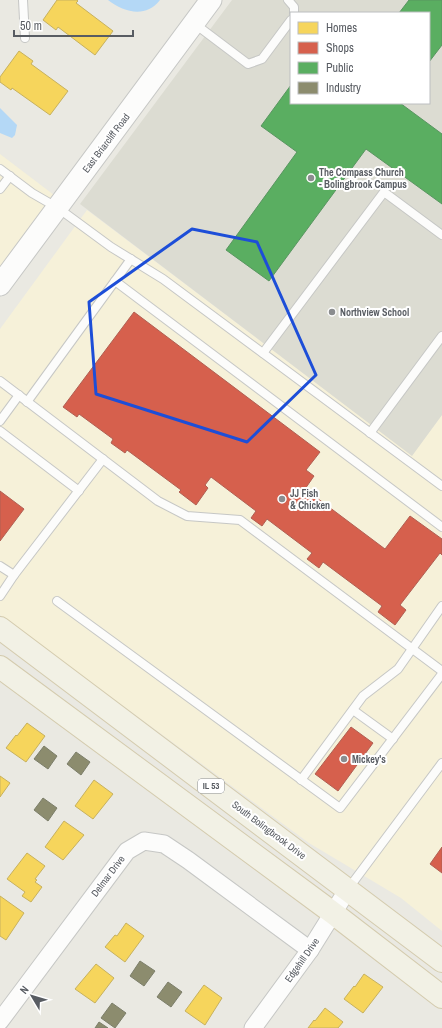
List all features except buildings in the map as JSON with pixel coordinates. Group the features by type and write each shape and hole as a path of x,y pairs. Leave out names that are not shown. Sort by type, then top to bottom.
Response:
{"main road":[{"name":"South Bolingbrook Drive","path":"0,628 442,961"},
{"path":"0,667 333,912 442,997"}],"street":[{"name":"East Briarcliff Road","path":"0,286 211,0"},
{"name":"Delmar Drive","path":"0,1021 127,851 144,840 164,844 310,950"},
{"name":"Edgehill Drive","path":"252,1028 310,950 348,889"}],"lane":[{"path":"23,0 25,38"},
{"path":"288,0 294,7 294,12"},
{"path":"194,24 248,64 262,59 290,21"},
{"path":"0,169 32,193 58,208 111,247 164,279 442,486"},
{"path":"0,189 10,176"},
{"path":"263,353 384,192 442,236"},
{"path":"27,402 131,259"},
{"path":"115,280 442,526"},
{"path":"370,433 442,336"},
{"path":"0,381 158,501 187,516 240,520 442,671"},
{"path":"0,421 19,396"},
{"path":"0,431 79,490"},
{"path":"0,596 14,575 103,459"},
{"path":"0,566 14,575"},
{"path":"58,601 340,808 442,674"},
{"path":"301,780 363,696 398,669 442,606"},
{"path":"353,710 393,738"},
{"path":"348,889 442,763"}],"highlighted area":[{"path":"192,229 257,242 316,375 247,442 96,394 89,302"}],"shaded area":[{"name":"Northview School","path":"232,0 442,0 442,415 412,456 80,204"},
{"path":"0,154 54,195 0,267"},
{"path":"87,210 412,455 442,415 442,931 401,898 309,843 0,615 0,329"}],"water":[{"path":"108,0 160,0 148,10 134,12 121,8"},
{"path":"0,108 17,125 15,135 12,138 0,133"}],"place":[{"name":"The Compass Church - Bolingbrook Campus","path":"311,178"},
{"name":"Northview School","path":"332,312"},
{"name":"JJ Fish & Chicken","path":"282,499"},
{"name":"Mickey's","path":"344,759"}]}
